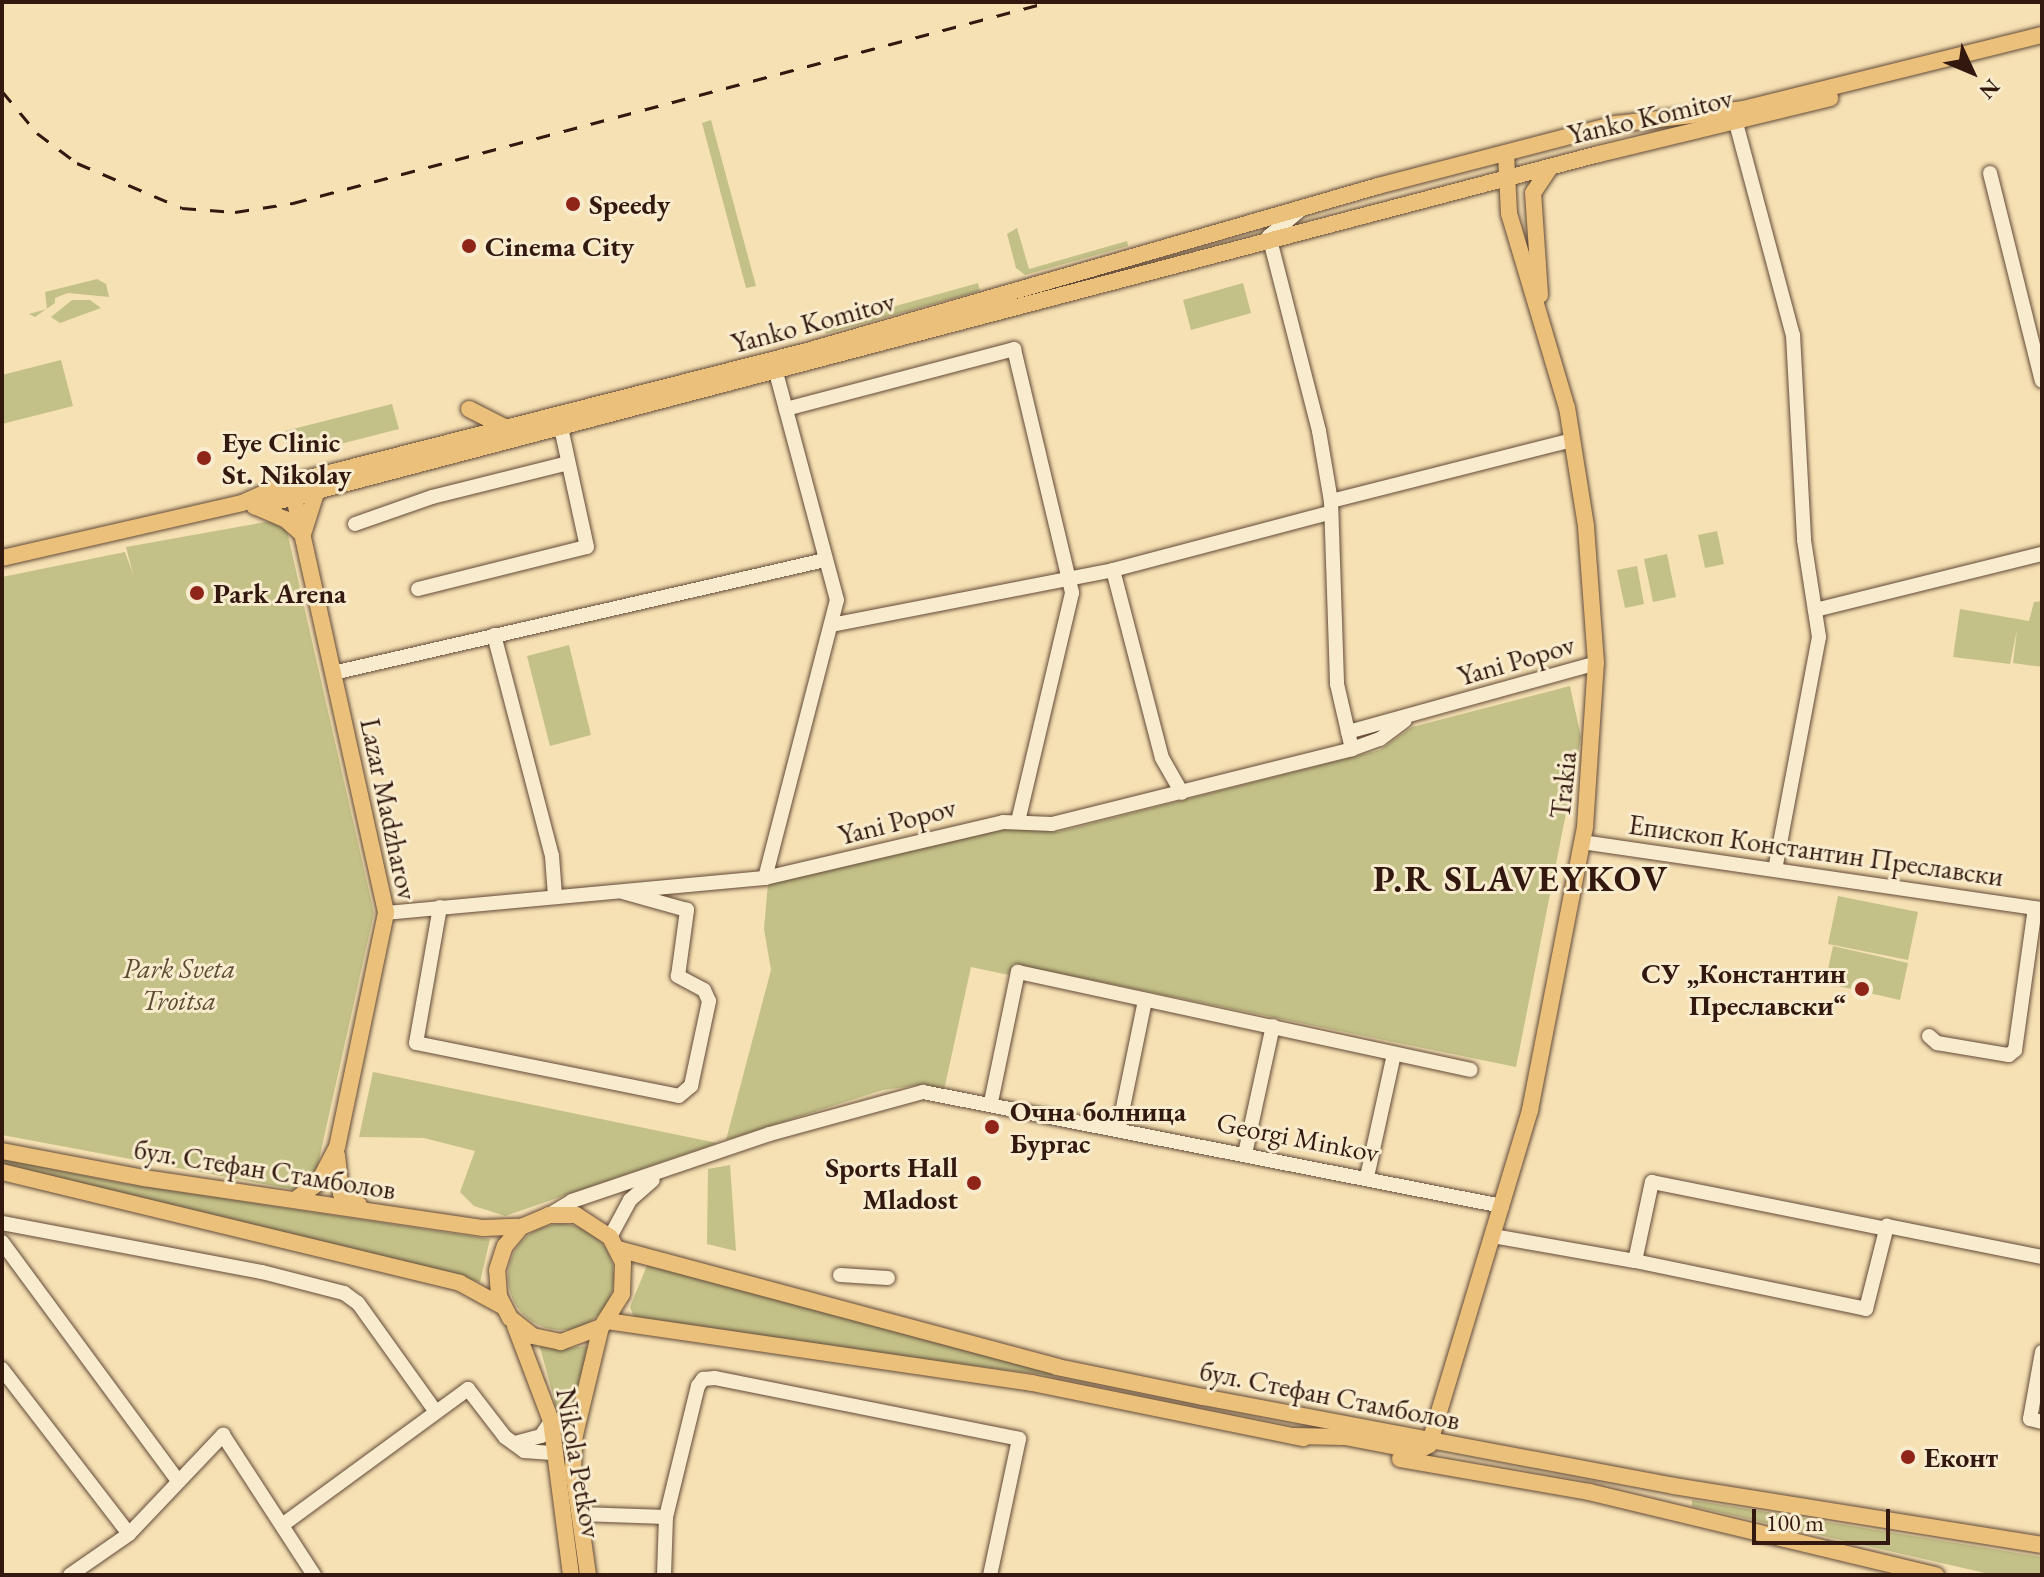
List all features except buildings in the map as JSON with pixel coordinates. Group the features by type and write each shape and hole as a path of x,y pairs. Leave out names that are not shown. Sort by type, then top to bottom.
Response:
{"main road":[{"name":"Yanko Komitov","path":"292,489 317,490 478,441 505,427 807,351 1349,195 1616,124 1743,109 2042,35"},
{"name":"Yanko Komitov","path":"292,489 337,471 478,441 561,428 1470,188 2042,45"},
{"path":"1506,153 1512,178 1533,223"},
{"path":"1533,223 1533,193 1552,167"},
{"name":"Trakia","path":"1430,1441 1502,1206 1543,1054 1582,842 1596,663 1588,551 1572,440 1540,312 1509,213 1512,178"},
{"path":"1470,188 1499,200 1509,213"},
{"path":"1349,195 1358,211 1350,222"},
{"name":"Trakia","path":"1533,223 1540,312"},
{"path":"469,409 505,427"},
{"path":"2,558 249,505 292,489"},
{"name":"Lazar Madzharov","path":"292,489 386,913 337,1147 318,1183 296,1199"},
{"path":"249,505 285,519 303,535 317,490"},
{"name":"Lazar Madzharov","path":"337,1147 341,1194 371,1211"},
{"name":"бул. Стефан Стамболов","path":"2,1151 144,1178 483,1228 521,1227"},
{"name":"бул. Стефан Стамболов","path":"2,1172 460,1283 507,1312"},
{"path":"549,1215 576,1215 614,1243 622,1294 604,1324 561,1342 533,1336 507,1312 497,1270 505,1246 521,1227 549,1215"},
{"name":"бул. Стефан Стамболов","path":"614,1243 1057,1367 1674,1486 2042,1545"},
{"name":"Nikola Petkov","path":"507,1312 528,1349 551,1421 571,1575"},
{"name":"бул. Стефан Стамболов","path":"604,1324 1032,1383 1589,1492 1936,1575"},
{"name":"Nikola Petkov","path":"588,1575 575,1435 604,1324"},
{"path":"1294,1436 1345,1437 1418,1451 1430,1441"}],"street":[{"path":"1736,123 1793,335 1804,540 1819,637 1775,870"},
{"path":"1990,173 2042,381"},
{"name":"Yanko Komitov","path":"1271,243 1270,231 1299,211"},
{"path":"1271,243 1319,431 1330,507 1337,684 1352,749"},
{"path":"786,409 1014,349 1070,575 1067,623 1034,738 1018,822"},
{"path":"765,878 837,600 776,373"},
{"path":"418,589 587,547 561,428"},
{"path":"831,625 1070,575 1113,570 1572,440"},
{"path":"355,524 432,497 568,463"},
{"path":"1815,610 2042,554"},
{"path":"333,673 825,560"},
{"path":"1113,570 1162,758 1182,793"},
{"path":"494,635 552,856 555,896"},
{"name":"Yani Popov","path":"1348,732 1405,720 1596,663"},
{"name":"Yani Popov","path":"386,913 765,878 1018,822 1052,824 1352,749 1380,739 1405,720"},
{"name":"Епископ Константин Преславски","path":"1582,842 2038,908"},
{"path":"440,907 416,1043 679,1096 691,1086 709,1001 704,990 678,976 687,910 616,890"},
{"path":"1929,1036 1937,1043 2009,1055 2016,1045 2038,908"},
{"path":"991,1102 1018,972 1471,1070"},
{"path":"1119,1127 1145,1000"},
{"path":"1245,1154 1273,1026"},
{"path":"1367,1177 1394,1054"},
{"name":"Georgi Minkov","path":"549,1215 572,1201 898,1096 923,1092 1119,1127 1502,1206"},
{"name":"Georgi Minkov","path":"614,1243 630,1200 667,1171"},
{"path":"1635,1261 1652,1182 2042,1257"},
{"path":"2,1223 235,1266 344,1293 358,1303 436,1412"},
{"path":"1493,1236 1635,1261 1866,1309 1882,1228"},
{"path":"2,1242 178,1481"},
{"path":"840,1275 888,1278"},
{"path":"2042,1352 2030,1419 2042,1422"},
{"path":"2,1369 129,1534"},
{"path":"664,1575 666,1517 698,1386 703,1379 715,1378 1019,1439 990,1575"},
{"path":"285,1523 468,1389 515,1443 534,1453 555,1453"},
{"path":"515,1443 541,1436 551,1421"},
{"path":"70,1575 129,1534 223,1435 285,1523 286,1534 314,1575"},
{"path":"580,1514 666,1517"}],"green space":[{"path":"711,120 756,286 746,288 702,123"},
{"path":"1017,228 1029,269 1127,241 1128,246 1025,275 1016,268 1007,234"},
{"path":"97,279 106,284 109,297 68,293 55,298 55,303 47,309 45,292"},
{"path":"978,283 980,291 826,334 824,326"},
{"path":"1243,283 1251,313 1191,330 1183,300"},
{"path":"72,300 90,300 101,308 60,323 51,317"},
{"path":"46,309 35,317 29,314"},
{"path":"61,360 73,406 2,424 2,375"},
{"path":"392,404 399,429 317,450 295,444 285,431"},
{"name":"Park Sveta Troitsa","path":"271,521 287,531 374,913 316,1173 296,1190 2,1135 2,577 125,552 133,574 126,547"},
{"path":"1717,531 1724,564 1705,568 1698,535"},
{"path":"1667,554 1676,597 1653,602 1644,559"},
{"path":"1637,566 1644,604 1625,608 1617,570"},
{"path":"2042,601 2042,667 2013,663 2017,630 2010,664 1953,657 1960,609 2029,621 2034,602"},
{"path":"569,645 591,735 550,746 527,656"},
{"path":"1570,686 1581,737 1516,1067 1013,964 1009,975 971,967 944,1090 919,1085 883,1090 726,1140 771,970 764,929 768,883 1014,827 1058,832 1380,750 1412,727"},
{"path":"1838,896 1918,912 1908,960 1828,944"},
{"path":"1833,946 1908,963 1900,1000 1825,983"},
{"path":"373,1072 717,1143 505,1216 474,1206 460,1192 475,1151 424,1138 359,1137"},
{"path":"2,1159 121,1183 490,1239 480,1282 2,1164"},
{"path":"730,1165 736,1251 707,1244 708,1169"},
{"path":"561,1224 581,1228 599,1239 610,1257 614,1277 610,1297 599,1315 581,1326 561,1330 541,1326 523,1315 512,1297 508,1277 512,1257 523,1239 541,1228"},
{"path":"648,1263 1053,1373 1052,1376 636,1322 630,1307"},
{"path":"539,1344 561,1349 596,1345 579,1389 582,1575 554,1398"},
{"path":"1692,1500 2042,1557 2042,1575 1994,1575 1692,1506"}],"railway":[{"path":"2,91 37,133 77,163 182,208 235,212 293,203 1049,2"}],"place":[{"name":"Speedy","path":"573,204"},
{"name":"Cinema City","path":"469,246"},
{"name":"Eye Clinic St. Nikolay","path":"204,458"},
{"name":"Park Arena","path":"197,593"},
{"name":"СУ „Константин Преславски“","path":"1862,989"},
{"name":"Oчна болница Бургас","path":"992,1127"},
{"name":"Sports Hall Mladost","path":"974,1183"},
{"name":"Еконт","path":"1908,1457"}],"district":[{"name":"P.R SLAVEYKOV","path":"1521,879"}]}
